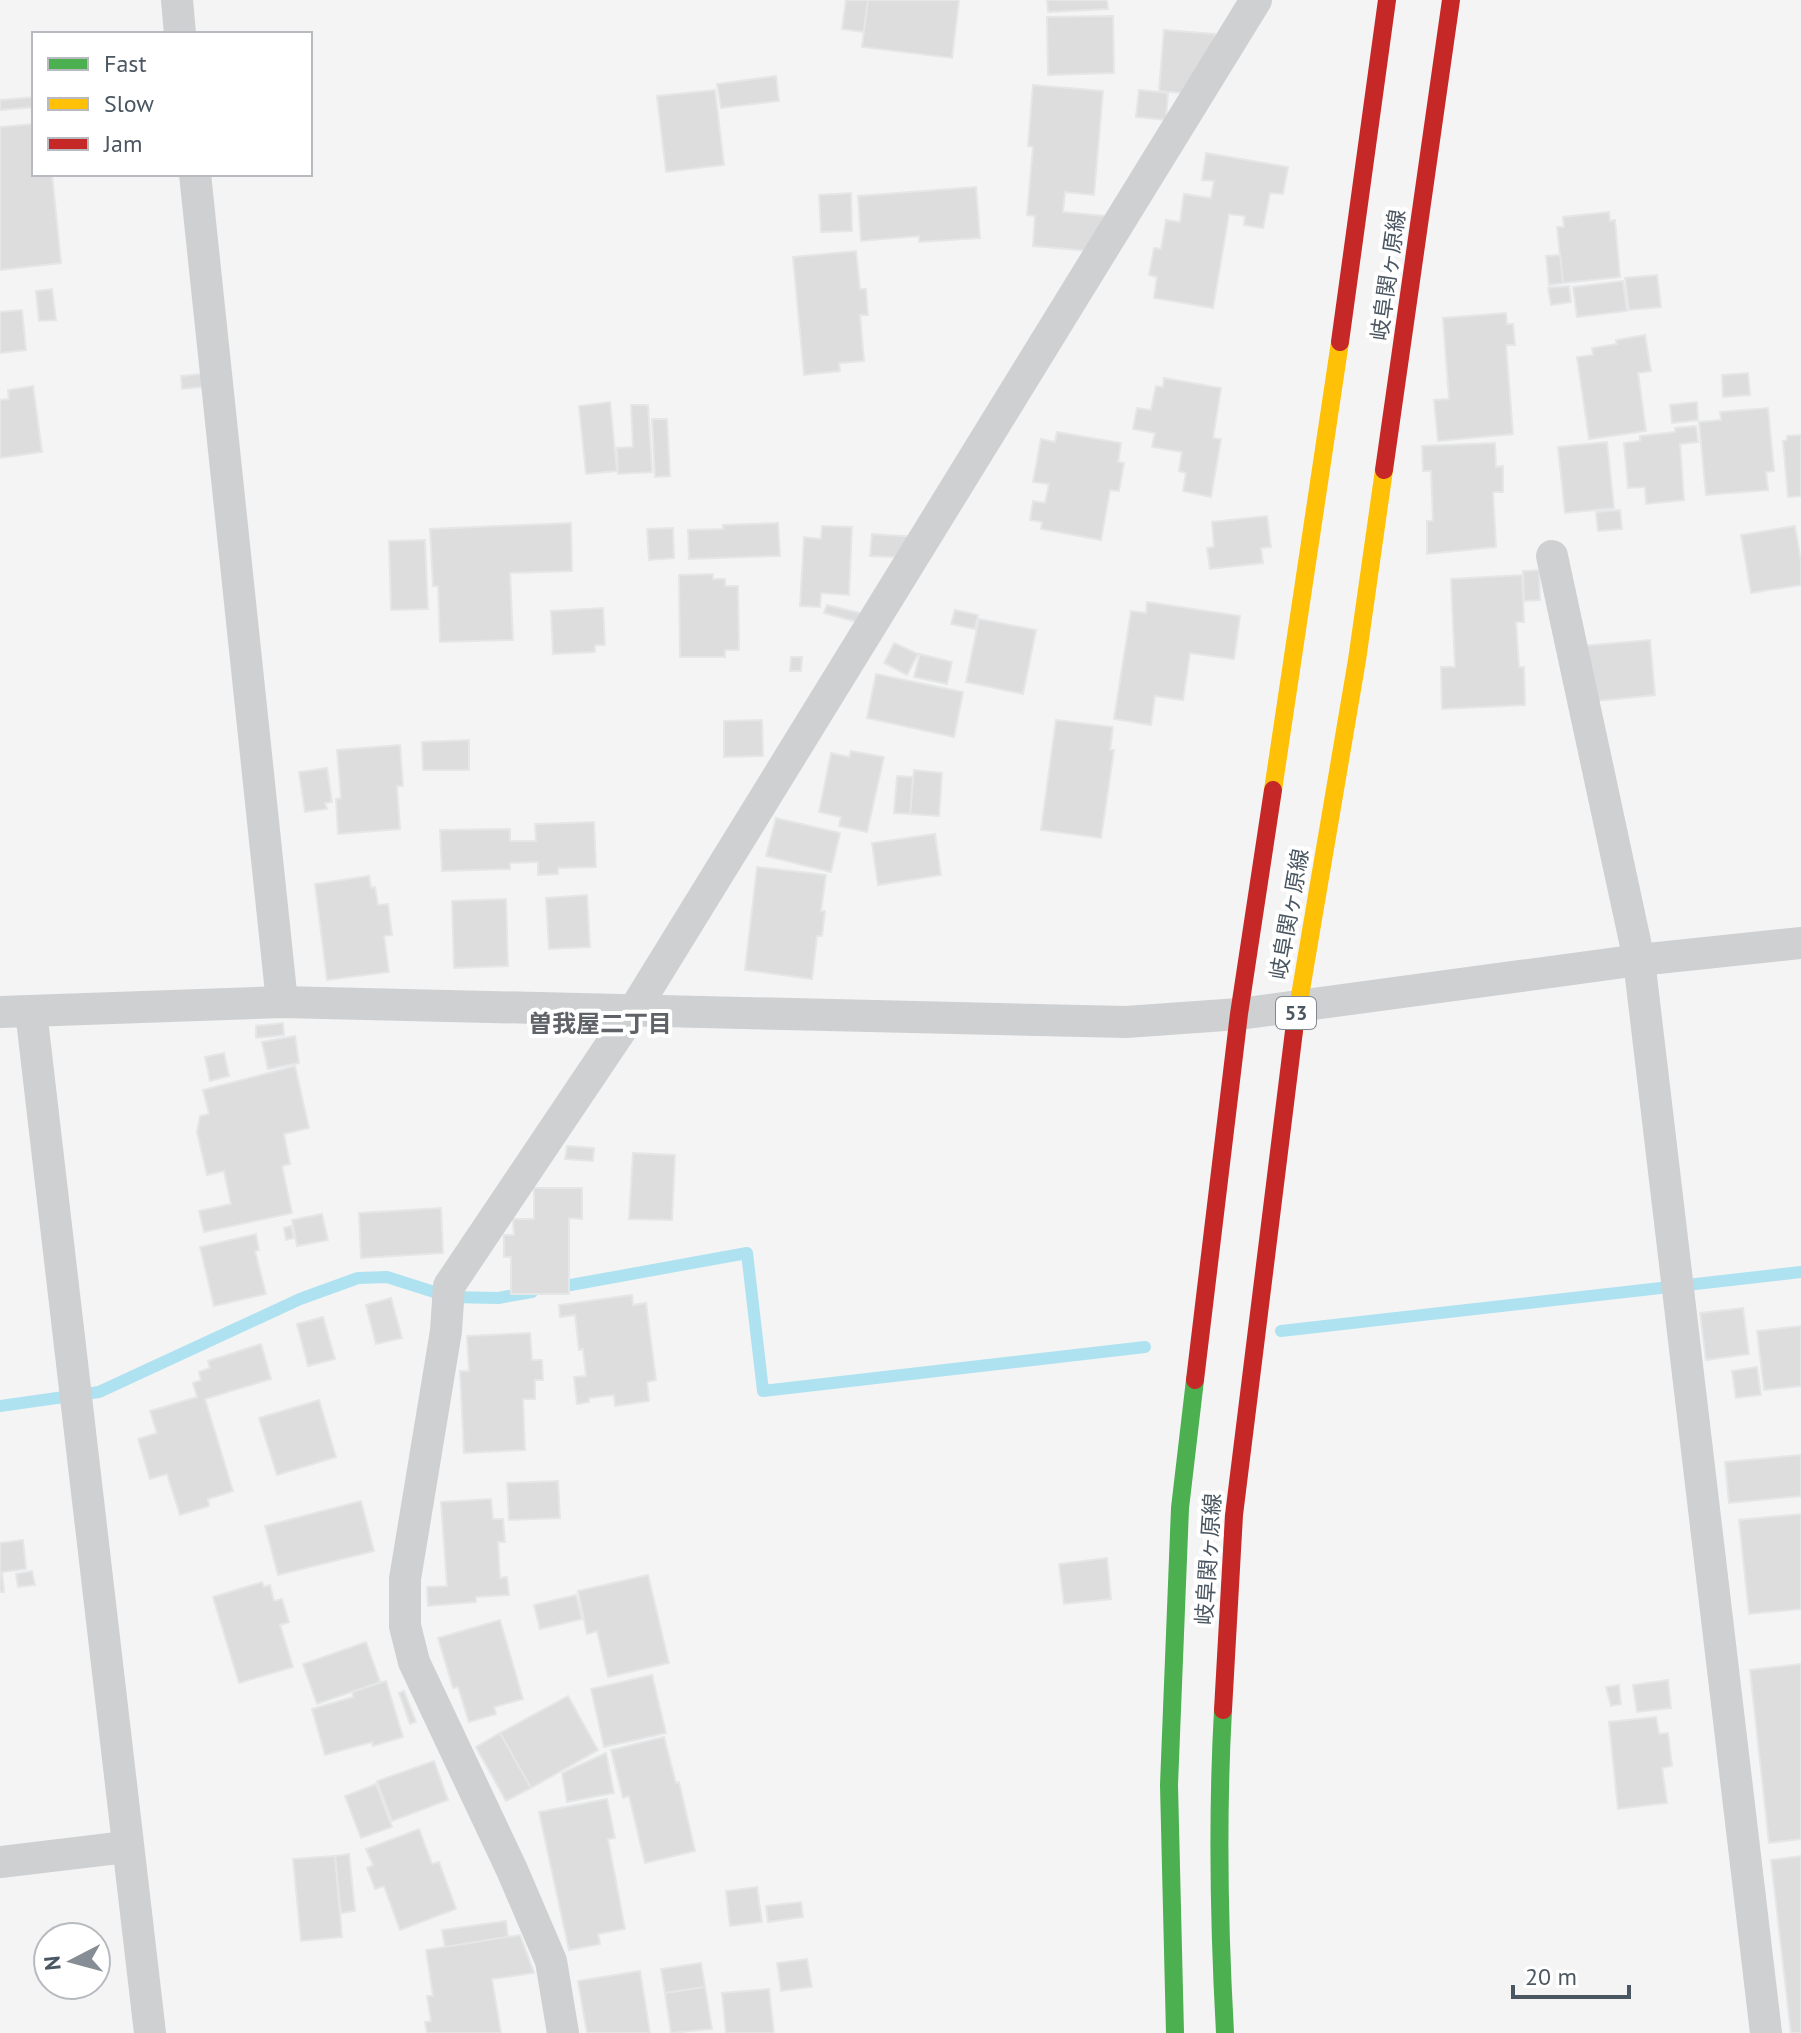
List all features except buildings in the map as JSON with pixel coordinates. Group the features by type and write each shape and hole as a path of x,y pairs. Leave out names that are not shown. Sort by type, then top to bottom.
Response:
{"main road":[{"name":"岐阜関ヶ原線","path":"1175,2033 1169,1785 1180,1508 1239,1014 1329,421 1387,0"},
{"name":"岐阜関ヶ原線","path":"1225,2033 1220,1945 1220,1764 1234,1515 1297,1006 1357,660 1451,0"}],"street":[{"path":"177,0 180,32"},
{"path":"563,2033 551,1961 512,1870 414,1662 405,1626 405,1579 446,1331 449,1286 633,1012 1256,0"},
{"path":"195,176 282,1002"},
{"path":"1552,556 1639,960 1766,2033"},
{"path":"150,2033 16,1012 282,1002 1126,1022 1239,1014 1639,960 1801,943"},
{"path":"0,1862 126,1847"}],"waterway":[{"path":"554,1288 747,1253 763,1391 1145,1347"},
{"path":"1281,1331 1801,1272"},
{"path":"0,1406 99,1392 300,1299 358,1278 387,1277 450,1297 498,1298 532,1292"}],"traffic: fast":[{"path":"1175,2033 1169,1785 1180,1508 1195,1380"},
{"path":"1223,1710 1220,1872 1225,2033"}],"traffic: slow":[{"path":"1273,790 1340,342"},
{"path":"1294,1031 1357,660 1384,470"}],"traffic: jam":[{"path":"1340,342 1387,0"},
{"path":"1384,470 1451,0"},
{"path":"1195,1380 1239,1014 1273,790"},
{"path":"1223,1710 1234,1515 1294,1031"}],"district":[{"name":"曽我屋二丁目","path":"600,1024"}]}
